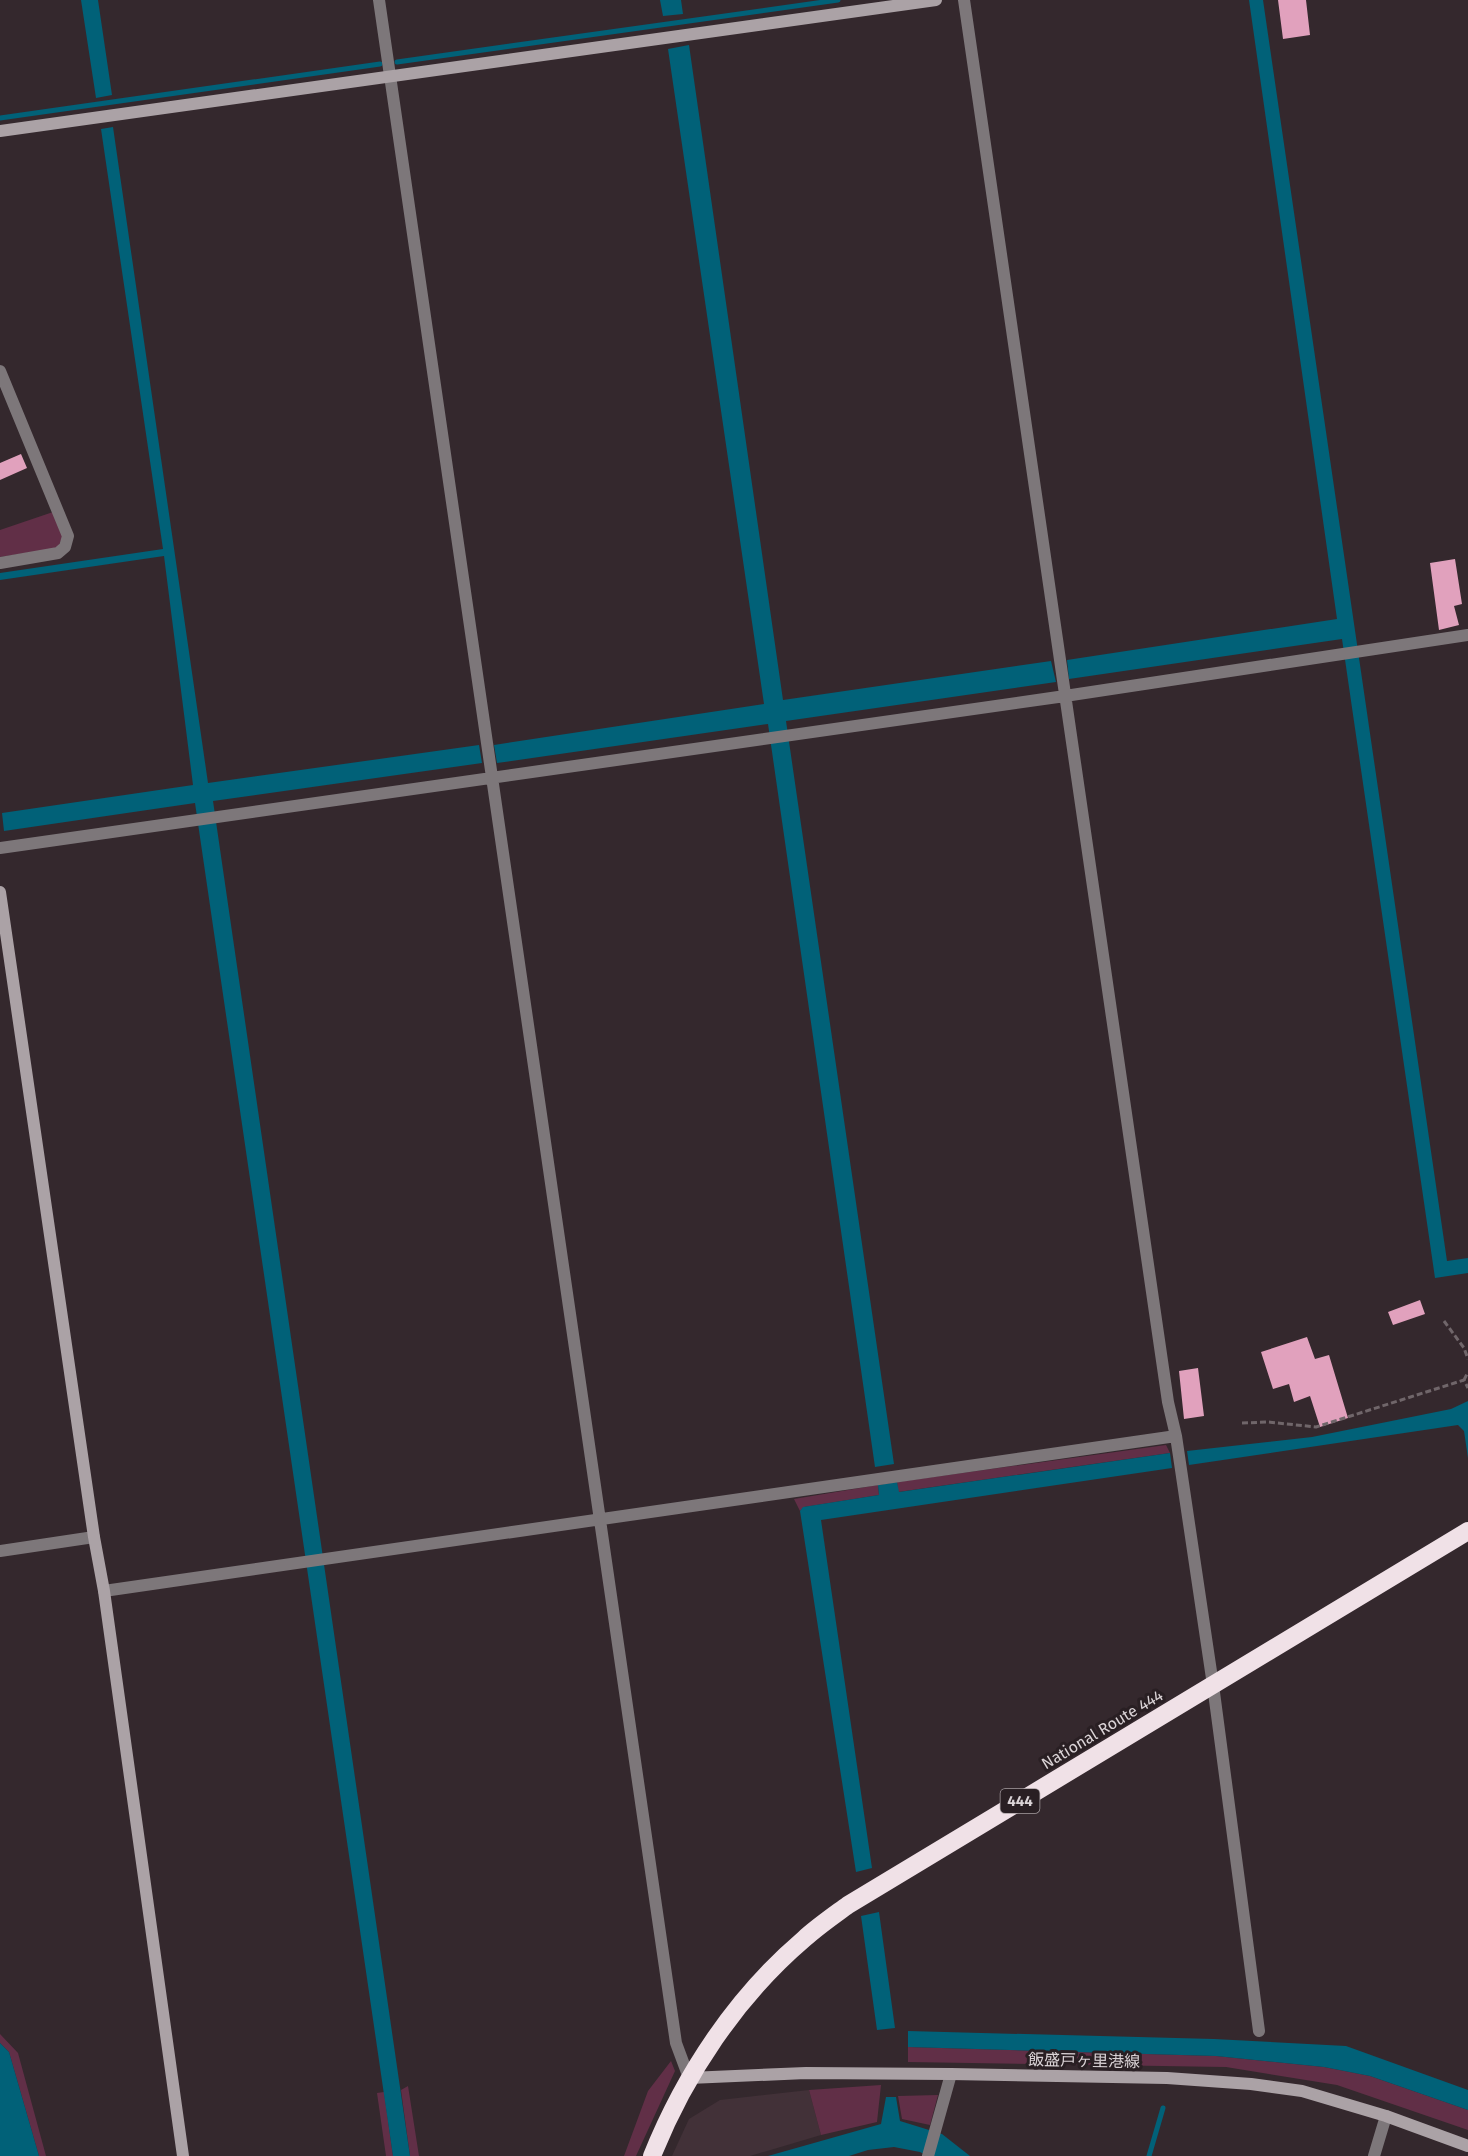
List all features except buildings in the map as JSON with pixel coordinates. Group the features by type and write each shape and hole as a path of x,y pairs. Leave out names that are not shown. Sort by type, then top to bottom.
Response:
{"highway":[{"name":"National Route 444","path":"652,2156 663,2127 689,2078 722,2027 762,1980 804,1938 848,1905 1468,1531"}],"street":[{"path":"379,0 676,2043 689,2078"},
{"path":"0,131 936,0"},
{"path":"964,0 1168,1402 1176,1436 1213,1685 1259,2031"},
{"path":"0,371 68,536 65,547 58,553 0,563"},
{"path":"0,848 1065,696 1468,635"},
{"path":"0,892 94,1537 104,1591 183,2156"},
{"path":"104,1591 1176,1436"},
{"path":"0,1551 94,1537"},
{"name":"飯盛戸ヶ里港線","path":"689,2078 806,2073 951,2074 1167,2078 1251,2084 1302,2091 1386,2116 1468,2146"},
{"path":"928,2156 951,2074"},
{"path":"1374,2156 1386,2116"}],"path":[{"path":"1444,1321 1464,1348 1468,1359"},
{"path":"1242,1423 1268,1422 1316,1427 1464,1380 1468,1372"},
{"path":"1464,1380 1468,1388"}],"shaded area":[{"path":"53,512 64,533 58,548 0,557 0,530"},
{"path":"1166,1445 1170,1453 898,1492 897,1482"},
{"path":"878,1485 879,1495 804,1507 800,1511 794,1499"},
{"path":"0,2034 18,2053 46,2156 39,2156 9,2052 0,2043"},
{"path":"908,2047 1216,2056 1324,2067 1370,2076 1468,2110 1468,2130 1337,2085 1226,2067 908,2062"},
{"path":"671,2061 675,2071 636,2156 624,2156 648,2091"},
{"path":"881,2085 877,2122 821,2135 809,2090"},
{"path":"408,2086 419,2156 410,2156 401,2090"},
{"path":"809,2090 821,2135 750,2156 672,2156 689,2119 720,2100"},
{"path":"384,2092 393,2156 386,2156 377,2093"},
{"path":"938,2095 930,2125 902,2119 898,2096"}],"water":[{"path":"81,0 98,0 112,95 96,98"},
{"path":"660,0 681,0 683,14 663,16"},
{"path":"1249,0 1263,0 1447,1261 1468,1258 1468,1273 1435,1278 1342,639 1069,679 1067,660 1337,619"},
{"path":"689,45 783,700 1051,661 1056,682 786,721 894,1464 875,1467 768,724 497,763 494,745 764,704 668,49"},
{"path":"113,127 208,783 479,745 482,763 213,801 410,2156 393,2156 195,803 4,831 2,813 193,785 164,556 0,580 0,573 163,549 101,129"},
{"path":"1468,1401 1468,1458 1464,1431 1458,1425 1189,1465 1187,1451 1312,1437 1451,1409"},
{"path":"1170,1453 1172,1468 821,1520 872,1868 856,1872 800,1511 803,1507 879,1495 878,1485 897,1482 899,1492"},
{"path":"879,1912 895,2028 877,2030 861,1916"},
{"path":"908,2031 1214,2039 1346,2046 1468,2090 1468,2110 1370,2076 1324,2067 1216,2056 908,2047"},
{"path":"0,2043 9,2052 39,2156 0,2156"},
{"path":"886,2097 896,2097 900,2121 942,2134 970,2156 928,2156 920,2152 894,2147 868,2150 849,2156 768,2156 881,2124"}],"waterway":[{"path":"397,62 838,0"},
{"path":"0,118 380,64"},
{"path":"1149,2156 1163,2108"}]}
